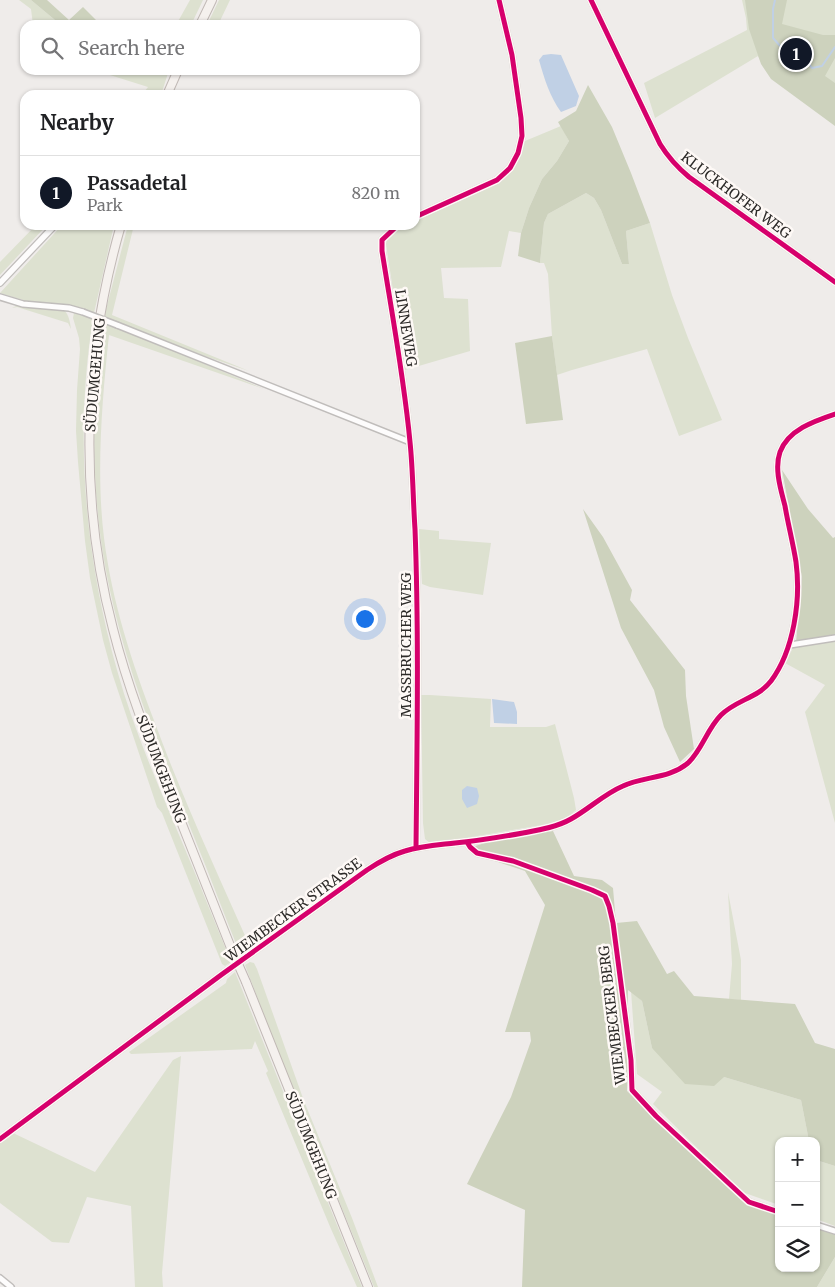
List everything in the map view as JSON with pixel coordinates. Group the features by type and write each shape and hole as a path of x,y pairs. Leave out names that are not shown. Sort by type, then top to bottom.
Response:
{"main road":[{"path":"202,20 212,0"},
{"path":"169,90 176,75"},
{"name":"SÜDUMGEHUNG","path":"120,230 97,330 89,421 89,465 95,538 112,628 128,681 161,771 368,1287"}],"street":[{"path":"420,215 497,180 510,168 518,153 522,136 521,118 512,55 499,0"},
{"name":"KLUCKHOFER WEG","path":"591,0 660,144 668,156 689,177 835,282"},
{"path":"0,283 49,230"},
{"name":"LINNEWEG","path":"393,230 382,240 382,250 402,375 410,442"},
{"path":"2,298 23,304 69,308 83,312 410,442"},
{"name":"WIEMBECKER STRASSE","path":"0,1139 367,870 394,855 416,848 521,833 559,824 570,820 615,789 632,782 659,777 679,769 688,762 721,715 757,694 771,682 790,645 794,625 797,572 779,473 779,456 786,441 796,432 816,421 835,414"},
{"name":"MASSBRUCHER WEG","path":"410,442 417,589 416,848"},
{"path":"790,645 835,638"},
{"name":"WIEMBECKER BERG","path":"467,842 477,853 513,861 605,896 613,923 632,1090 656,1116 749,1202 775,1211"},
{"path":"820,1226 835,1231"},
{"path":"0,1278 11,1287"}],"green space":[{"path":"19,0 31,0 55,20 32,20 31,9"},
{"path":"31,0 47,0 69,20 55,20"},
{"path":"190,0 203,0 193,20 179,20"},
{"path":"219,0 230,0 220,20 209,20"},
{"path":"742,0 835,0 835,122 762,64 758,56 655,118 644,83 747,30"},
{"path":"745,0 787,0 782,24 823,35 835,35 835,58 825,76 835,83 835,126 771,79 761,64 749,29"},
{"path":"83,7 96,20 69,20"},
{"path":"110,75 167,75 163,90 146,90 148,87"},
{"path":"588,85 612,127 650,223 626,231 629,264 622,264 601,210 594,198 586,193 548,214 544,223 540,263 518,256 521,233 529,208 542,179 557,161 569,141 558,122 576,111"},
{"path":"561,126 569,141 557,161 542,179 529,208 521,233 509,231 501,267 441,268 444,298 468,299 470,351 405,370 386,244 390,235 395,230 420,230 420,217 499,182 516,164 525,141"},
{"path":"586,193 594,198 601,210 622,264 629,264 626,231 650,223 672,295 722,420 679,436 647,349 557,375 552,336 548,274 544,263 540,263 544,223 548,214"},
{"path":"31,230 42,230 0,275 0,262"},
{"path":"57,230 113,230 94,313 82,308 62,304 26,301 0,293"},
{"path":"127,230 133,230 112,315 249,371 193,352 104,317"},
{"path":"18,305 64,310 70,321 71,329 68,323 17,307 12,308"},
{"path":"74,313 93,319 84,407 84,451 90,540 106,627 134,723 231,962 225,966 222,964 162,813 157,807 112,673 103,640 90,578 85,541 76,431 80,349 73,318"},
{"path":"103,323 264,389 109,335 102,411 100,488 104,538 112,585 131,655 166,752 201,837 251,949 241,956 146,713 125,650 109,586 99,522 94,455 96,388"},
{"path":"552,336 563,420 526,424 515,343"},
{"path":"782,470 808,509 833,538 835,537 835,636 796,642 802,577"},
{"path":"583,509 603,537 632,590 630,600 685,670 686,696 694,749 680,762 664,727 654,690 621,628"},
{"path":"419,529 439,531 439,539 491,543 483,595 430,587 422,584"},
{"path":"835,640 835,823 805,712 825,685 785,663 793,648 797,646"},
{"path":"421,695 491,699 490,727 546,727 555,724 576,810 567,818 548,824 431,844 425,839 423,823"},
{"path":"553,831 574,876 602,880 613,888 616,923 637,921 667,974 674,971 694,996 795,1004 815,1043 835,1049 835,1166 820,1161 820,1137 808,1137 801,1100 724,1077 714,1086 685,1084 652,1048 642,1001 628,990 627,1091 748,1203 775,1213 775,1272 820,1272 820,1228 835,1234 835,1257 817,1287 522,1287 525,1210 467,1184 511,1097 531,1041 530,1032 505,1032 545,905 525,871 474,854 472,847"},
{"path":"728,892 741,960 741,1000 729,999 732,964"},
{"path":"250,962 254,963 257,969 304,1101 378,1287 374,1287 272,1036 245,965"},
{"path":"235,972 362,1287 357,1287 331,1229 266,1073 268,1071 255,1041 252,1049 131,1054 129,1052 226,983 227,979"},
{"path":"631,991 642,1001 652,1048 724,1077 801,1100 808,1137 775,1137 775,1204 745,1193 653,1104 662,1092 637,1074"},
{"path":"181,1056 162,1273 163,1287 135,1287 131,1206 87,1197 69,1243 52,1242 0,1203 0,1143 13,1133 95,1172 173,1060"},
{"path":"820,1161 835,1166 835,1226 820,1220"},
{"path":"835,1257 835,1287 817,1287"}],"water":[{"path":"543,55 561,55 579,96 576,106 561,112 545,80 539,60"},
{"path":"492,699 514,702 517,712 517,724 494,723"},
{"path":"467,786 477,788 479,796 477,804 467,808 462,799 462,790"}],"waterway":[{"path":"775,0 773,9 773,38 781,47 803,56 812,68 822,66 835,47"}],"cycle path":[{"path":"420,215 497,180 510,168 518,153 522,136 521,118 512,55 499,0"},
{"path":"591,0 660,144 673,162 689,177 835,282"},
{"path":"393,230 382,240 382,251 398,346 412,464 417,609 416,848"},
{"path":"0,1139 221,975 367,870 390,857 417,848 498,837 554,826 566,822 609,793 623,786 639,780 665,775 688,763 721,715 766,687 779,669 785,655 794,624 797,577 796,562 779,479 778,459 784,444 795,432 810,423 835,414"},
{"path":"467,842 477,853 513,861 605,896 613,923 631,1060 632,1090 656,1116 749,1202 775,1211"}],"place":[{"name":"Passadetal","path":"796,54"}]}
